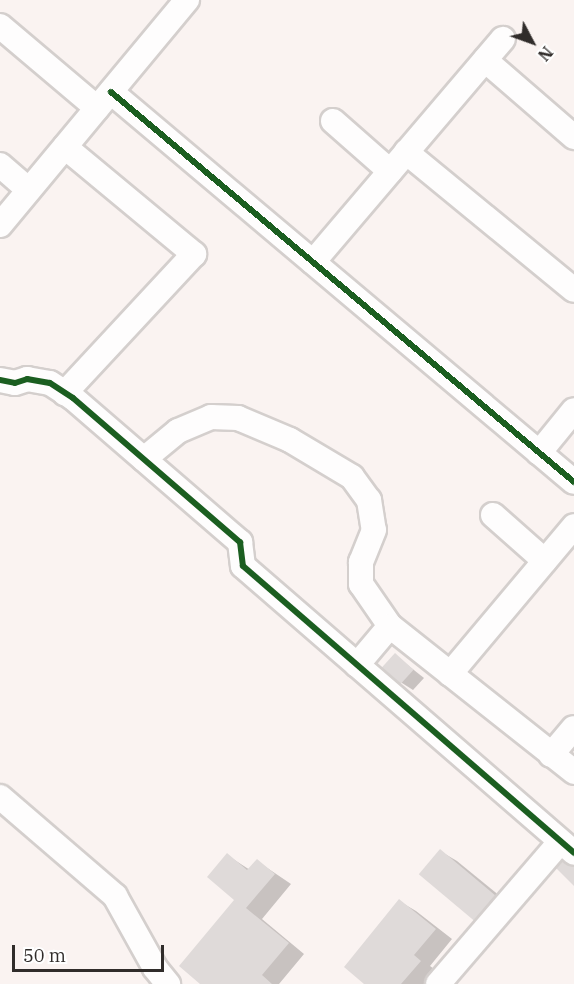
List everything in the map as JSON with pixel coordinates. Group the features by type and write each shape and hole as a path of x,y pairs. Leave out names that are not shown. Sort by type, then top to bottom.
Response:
{"street":[{"path":"0,225 187,0"},
{"path":"0,26 104,100 313,262 574,482"},
{"path":"313,262 503,39"},
{"path":"485,60 574,137"},
{"path":"333,121 390,171"},
{"path":"64,147 194,254 65,393"},
{"path":"406,152 574,290"},
{"path":"0,165 30,190"},
{"path":"0,380 15,383 27,379 50,383 65,393 240,542 243,567 567,848 438,984"},
{"path":"539,453 574,410"},
{"path":"144,459 178,431 211,417 238,418 290,440 352,477 369,500 374,530 361,562 361,584 390,626 574,772"},
{"path":"493,515 545,561"},
{"path":"450,674 574,526"},
{"path":"357,666 390,626"},
{"path":"551,756 574,728"},
{"path":"0,797 115,896 155,968 168,984"}],"building":[{"path":"395,653 414,670 400,685 382,668"},
{"path":"440,849 495,895 474,921 419,874"},
{"path":"227,853 247,870 257,859 275,874 246,908 289,943 262,975 272,984 200,984 179,966 234,900 207,877"},
{"path":"562,861 574,867 574,886 556,868"},
{"path":"399,899 436,929 414,955 421,961 401,984 364,984 344,967"}],"cycle path":[{"path":"111,92 574,482"},
{"path":"0,380 15,383 27,379 50,383 73,398 240,542 243,566 574,853"}]}
